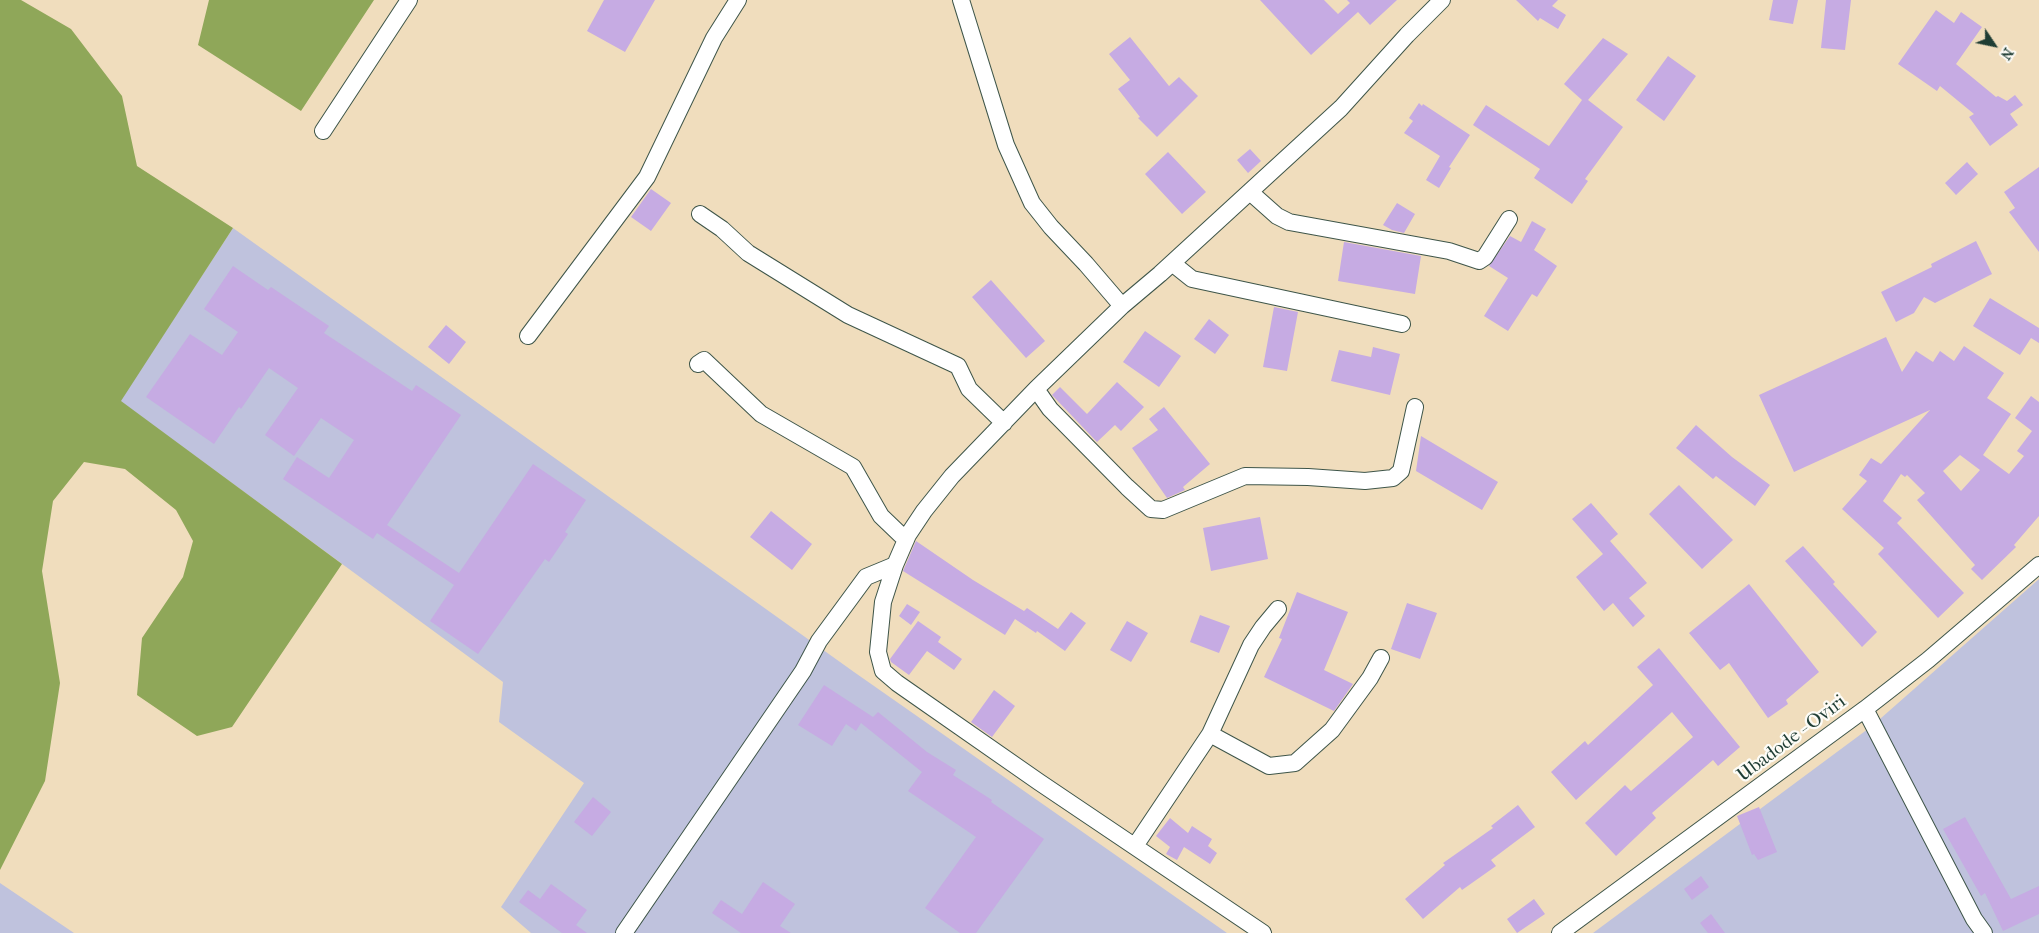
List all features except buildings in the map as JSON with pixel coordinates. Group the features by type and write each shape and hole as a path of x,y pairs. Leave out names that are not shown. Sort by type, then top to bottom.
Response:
{"street":[{"path":"323,131 409,0"},
{"path":"528,336 647,177 714,38 738,0"},
{"path":"961,0 1006,145 1032,203 1122,306"},
{"path":"1264,933 927,705 883,671 878,652 883,602 895,565 906,540 924,511 952,476 1036,389 1122,306 1172,263 1341,108 1407,35 1442,0"},
{"path":"1250,192 1276,216 1289,222 1449,252 1480,261 1485,257 1510,219"},
{"path":"700,214 722,229 748,253 848,315 958,366 969,389 1004,423"},
{"path":"1172,263 1192,280 1402,324"},
{"path":"698,364 704,360 761,414 853,467 881,516 906,540"},
{"path":"1036,389 1050,409 1126,487 1152,510 1163,510 1245,476 1308,477 1365,481 1393,478 1401,471 1415,407"},
{"path":"624,933 803,671 830,625 866,577 895,565"},
{"name":"Ubadode - Oviri","path":"1560,933 1865,709 1928,660 2039,566"},
{"path":"1135,846 1210,734 1251,645 1278,609"},
{"path":"1210,734 1269,766 1295,763 1332,730 1370,678 1381,658"},
{"path":"1865,709 1974,919 1984,933"}],"shaded area":[{"path":"233,228 854,672 1227,933 531,933 501,907 584,783 499,722 503,682 120,401"},
{"path":"2039,579 2039,933 1593,933 1872,726"},
{"path":"0,883 74,933 0,933"}],"green space":[{"path":"0,0 21,0 71,29 122,96 137,166 233,228 121,401 342,564 232,727 197,736 137,695 142,638 183,577 193,541 176,510 125,469 84,462 53,501 42,571 60,683 45,781 0,870"},
{"path":"209,0 374,0 301,111 198,45"}]}
